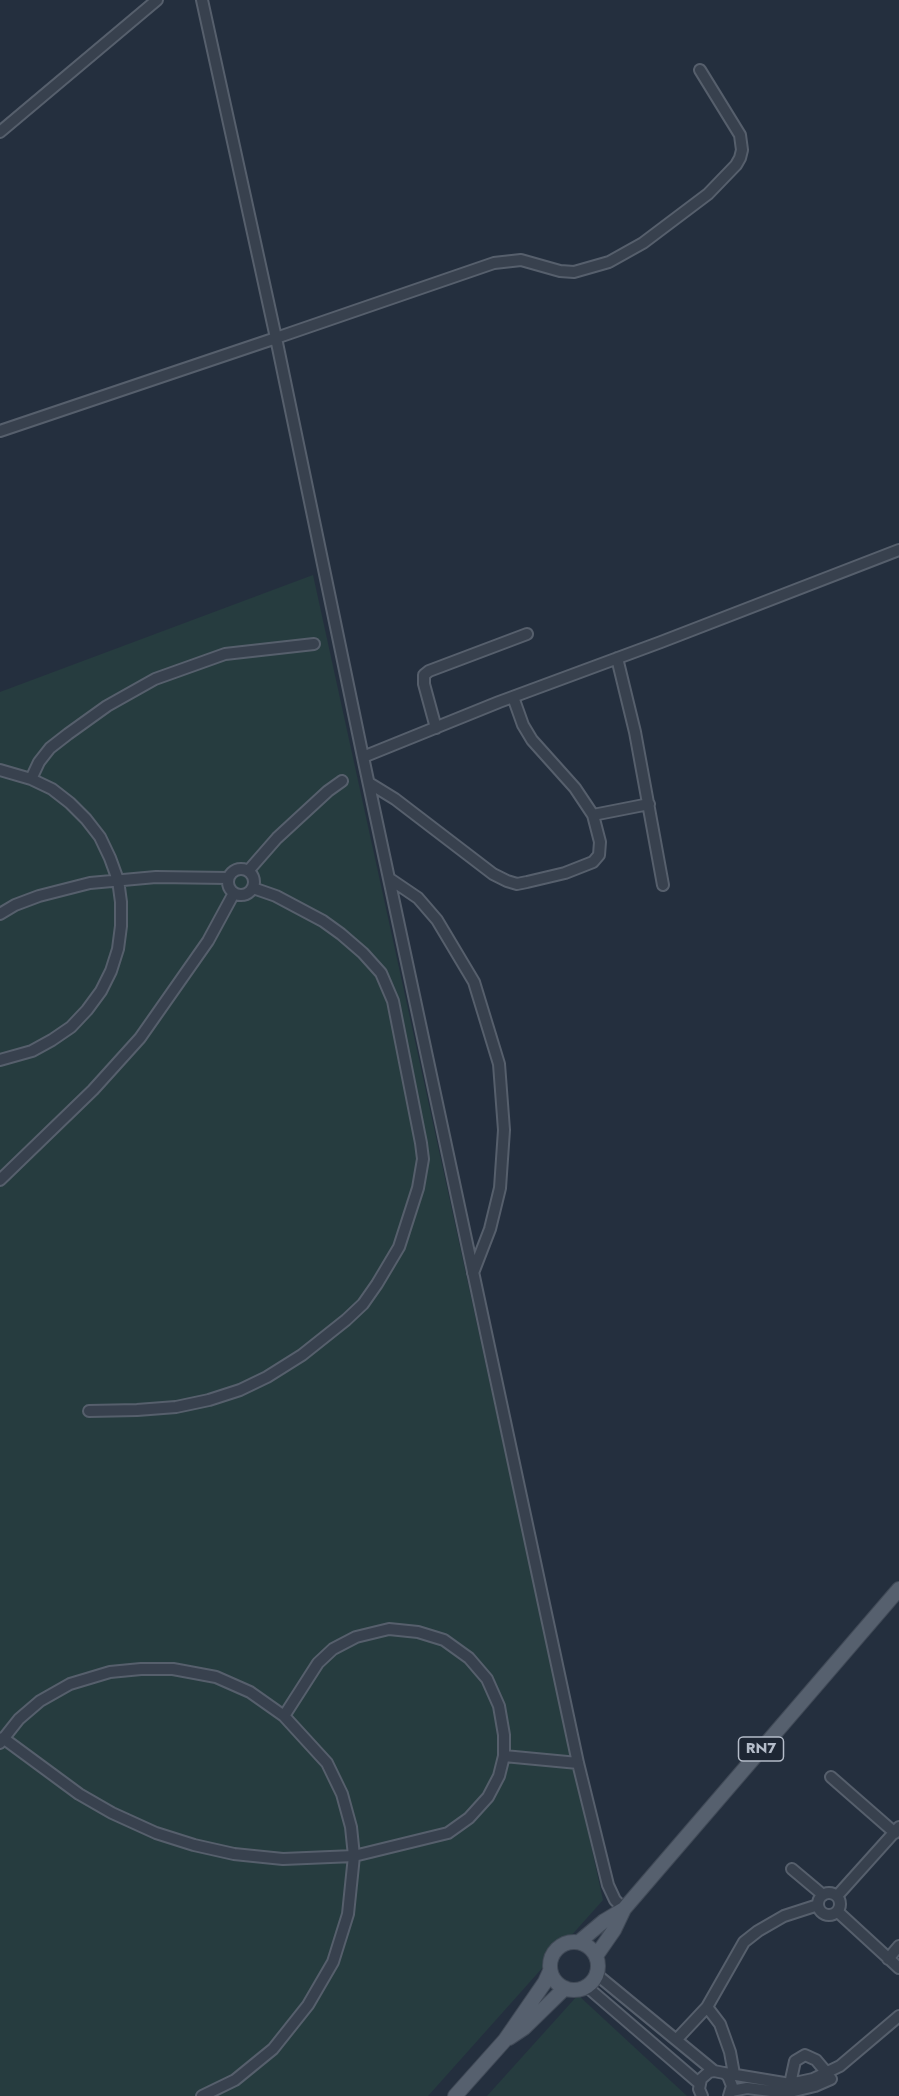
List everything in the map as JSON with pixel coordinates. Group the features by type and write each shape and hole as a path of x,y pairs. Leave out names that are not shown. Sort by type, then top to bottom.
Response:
{"main road":[{"name":"RN7","path":"596,1956 614,1930 624,1909 899,1589"},
{"name":"RN7","path":"455,2096 505,2040 545,1982 550,1971 552,1955 557,1948 563,1944 579,1942 624,1909"},
{"path":"550,1971 558,1984 565,1988 579,1989 586,1986 596,1974 598,1965 592,1949 579,1942"},
{"name":"RN7","path":"505,2040 524,2028 565,1988"}],"street":[{"path":"0,132 157,0"},
{"path":"202,0 276,338 578,1763 608,1885 615,1900 624,1909"},
{"path":"0,431 494,263 521,260 560,271 574,272 609,262 643,243 708,194 740,158 742,150 740,135 700,70"},
{"path":"363,757 513,697 899,550"},
{"path":"436,728 424,684 424,675 429,671 527,634"},
{"path":"32,779 39,762 59,741 107,706 155,679 225,654 314,644"},
{"path":"617,658 635,732 663,885"},
{"path":"369,783 395,799 493,874 517,884 565,873 593,862 598,855 600,842 593,815 575,788 532,740 523,725 513,697"},
{"path":"0,770 32,779 52,789 87,819 100,837 110,858 118,880 121,902 120,937 111,971 101,991 87,1010 71,1027 52,1040 32,1051 0,1060"},
{"path":"249,870 277,838 342,781"},
{"path":"593,815 649,804"},
{"path":"242,868 249,870 255,881 253,888 244,895 234,893 229,886 228,878 235,870 242,868"},
{"path":"0,914 15,905 48,893 90,883 156,877 228,878"},
{"path":"390,879 418,898 436,920 474,981 499,1064 504,1130 500,1188 490,1229 473,1273"},
{"path":"89,1411 176,1407 209,1400 240,1390 303,1355 363,1304 377,1284 399,1247 418,1188 423,1159 421,1143 393,1001 381,973 363,953 323,921 276,896 253,888"},
{"path":"0,1180 93,1090 140,1038 208,941 234,893"},
{"path":"202,2096 235,2080 273,2049 308,2006 333,1962 348,1914 354,1856 351,1827 342,1794 327,1763 284,1716 250,1692 216,1677 173,1670 141,1669 110,1672 70,1684 40,1701 19,1719 2,1740 79,1794 112,1813 156,1833 234,1854 283,1859 354,1856 448,1833 469,1818 488,1797 499,1776 504,1756 504,1735 499,1706 488,1679 469,1658 444,1640 418,1632 389,1629 356,1637 333,1649 318,1663 284,1716"},
{"path":"504,1756 578,1763"},
{"path":"831,1777 897,1830 837,1896"},
{"path":"792,1869 821,1900 822,1913 827,1916 838,1912"},
{"path":"677,2039 707,2007 744,1942 784,1916 833,1893 841,1903 838,1912"},
{"path":"838,1912 899,1968"},
{"path":"888,1959 899,1946"},
{"path":"596,1974 677,2039 724,2072 731,2081 730,2095 747,2088 779,2091 815,2086 832,2078 856,2061 899,2024"},
{"path":"586,1986 700,2084"},
{"path":"707,2007 720,2024 730,2052 724,2072"},
{"path":"702,2096 700,2084 705,2075 724,2072 790,2084 813,2079 827,2073 852,2056 899,2016"},
{"path":"790,2084 795,2061 805,2055 816,2060 827,2073"}],"green space":[{"path":"313,575 603,1900 428,2096 0,2096 0,692"},
{"path":"578,1995 687,2096 487,2096"}]}
